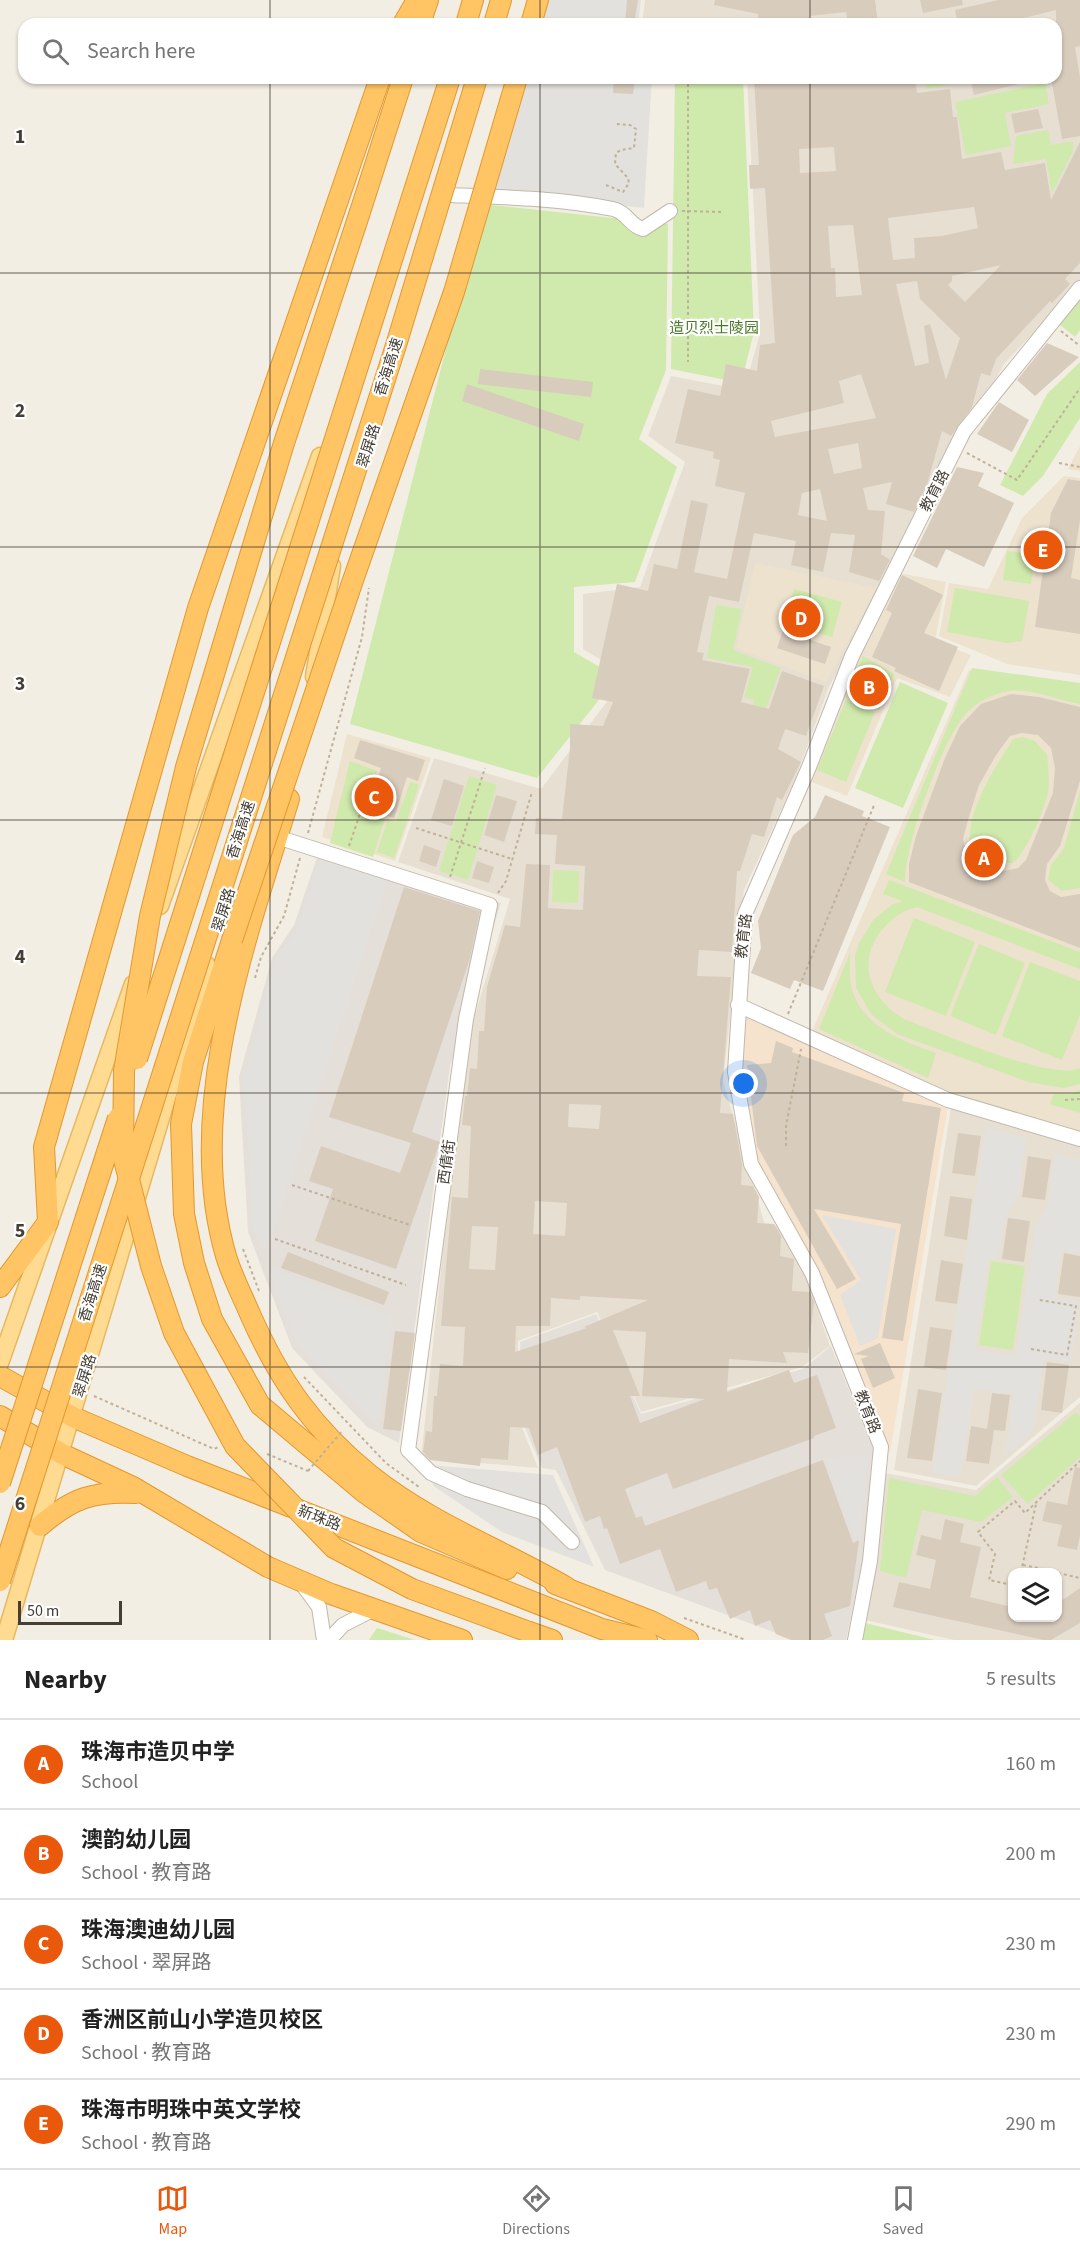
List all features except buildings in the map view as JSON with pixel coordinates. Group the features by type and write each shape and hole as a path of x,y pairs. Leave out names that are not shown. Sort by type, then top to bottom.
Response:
{"highway":[{"path":"406,18 417,0"},
{"path":"422,18 428,0"},
{"path":"468,18 473,0"},
{"path":"497,18 502,0"},
{"path":"533,18 538,0"},
{"path":"0,1287 48,1222 44,1147 198,608 378,84"},
{"path":"401,84 284,443 186,767 150,916 124,1071 123,1156 150,1266 174,1333 235,1446 334,1548 412,1589 552,1640"},
{"name":"香海高速","path":"0,1483 448,84"},
{"name":"香海高速","path":"0,1581 397,342 477,84"},
{"path":"515,84 454,292 352,583 193,1062 182,1124 184,1214 194,1263 216,1328 260,1405 365,1493 421,1532 456,1549 526,1577 566,1587"},
{"path":"301,761 252,924 218,1067 212,1137 216,1206 226,1257 272,1360 310,1419 341,1450 419,1511 566,1587 651,1621 688,1640"},
{"name":"新珠路","path":"0,1376 73,1417 187,1466 591,1625 647,1640"},
{"path":"0,1416 62,1454 142,1493 268,1567 374,1609 462,1640"},
{"path":"40,1526 63,1506 74,1501 105,1491 142,1493"}],"main road":[{"path":"459,18 464,0"},
{"path":"0,1363 390,259 440,84"},
{"name":"翠屏路","path":"4,1640 62,1454 207,964 447,195 477,84"},
{"path":"301,761 333,562"}],"street":[{"path":"447,195 537,199 612,209 626,215 635,226 643,229 670,211"},
{"name":"教育路","path":"855,1640 870,1561 881,1447 812,1273 751,1164 735,1072 745,914 809,767 852,656 964,431 1080,288"},
{"path":"277,837 490,905"},
{"name":"西倩街","path":"490,905 466,1019 408,1450 432,1473 467,1489 542,1512 572,1542"},
{"path":"738,1005 948,1100 1080,1139"},
{"path":"299,1580 320,1607 324,1640"},
{"path":"329,1640 343,1625 374,1609"}],"path":[{"path":"688,84 688,362"},
{"path":"606,185 623,192 629,183 628,178 615,164 615,160 621,150 634,147 636,129 630,125 616,124"},
{"path":"670,211 724,212"},
{"path":"1051,323 1080,346"},
{"path":"956,447 1017,480 1080,388"},
{"path":"1059,464 1080,466"},
{"path":"252,988 261,957 284,916 362,637 369,588"},
{"path":"446,891 485,768"},
{"path":"346,858 374,773"},
{"path":"490,905 506,881 532,792"},
{"path":"784,1025 875,803"},
{"path":"416,828 512,860"},
{"path":"786,1146 786,1126 804,1034"},
{"path":"1065,1100 1080,1099"},
{"path":"292,1185 410,1226"},
{"path":"275,1239 406,1285"},
{"path":"240,1243 263,1299"},
{"path":"1032,1349 1067,1355 1076,1306 1039,1300"},
{"path":"303,1376 386,1463 423,1490"},
{"path":"81,1390 214,1449 223,1445"},
{"path":"265,1453 308,1471 344,1430"},
{"path":"1008,1584 989,1580 995,1554 978,1532 1015,1501 1025,1513 1080,1461"},
{"path":"1022,1568 1036,1504"},
{"path":"1023,1565 1036,1568"},
{"path":"1062,1574 1080,1578"},
{"path":"682,1617 746,1640"}],"shaded area":[{"path":"537,0 641,0 639,18 532,18"},
{"path":"645,0 1080,0 1080,284 1004,364 829,687 794,782 744,890 723,1081 765,1225 789,1227 830,1346 802,1367 641,1412 597,1312 518,1341 519,1420 538,1468 421,1458 464,1051 510,899 398,862 434,758 541,789 627,675 583,649 583,594 640,587 685,462 648,436 671,376 744,390 760,333 747,84 1062,84 1062,18 643,18"},
{"path":"515,84 652,84 644,208 489,189"},
{"path":"1080,446 1080,471 1068,469"},
{"path":"1064,476 1080,478 1080,675 1007,664 939,636 949,583 988,589 1022,518"},
{"path":"755,563 876,588 826,682 736,648"},
{"path":"899,573 946,582 935,641 971,655 950,697 897,678 847,796 809,781 858,657"},
{"path":"969,670 1080,686 1080,1133 947,1092 812,1031"},
{"path":"347,734 431,758 395,861 322,837"},
{"path":"322,843 501,903 450,1066 399,1443 367,1427 292,1348 248,1232 239,1077 272,958 294,925"},
{"path":"322,854 388,876 266,1251 254,1232 244,1079 275,961 297,930"},
{"path":"745,1014 948,1107 890,1453 816,1266 756,1159 741,1073"},
{"path":"951,1107 1080,1145 1080,1397 976,1486 894,1470"},
{"path":"986,1127 1026,1139 1018,1197 1005,1217 998,1258 989,1258 975,1350 1016,1355 1036,1225 1047,1209 1055,1153 1080,1160 1080,1253 1061,1250 1055,1298 1079,1301 1071,1362 1044,1359 1032,1432 1005,1457 1014,1394 974,1388 960,1477 933,1473"},
{"path":"822,1215 896,1229 878,1338 860,1346 840,1295 861,1280"},
{"path":"274,1269 392,1318 378,1426 298,1345 270,1277"},
{"path":"596,1314 641,1414 803,1369 831,1346 873,1449 863,1558 846,1640 795,1640 605,1570 556,1470 542,1468 522,1421 520,1342"},
{"path":"1080,1403 1080,1640 954,1640 865,1620 885,1473 976,1490"},
{"path":"867,1455 860,1534 854,1536 826,1458"},
{"path":"416,1464 553,1475 594,1567 502,1532 435,1487"}],"green space":[{"name":"造贝烈士陵园","path":"675,84 743,84 754,332 741,383 671,369"},
{"path":"926,84 950,84 927,89"},
{"path":"1045,84 1049,104 1005,113 1011,146 966,155 955,102"},
{"path":"1048,130 1051,145 1073,141 1073,151 1052,193 1046,159 1013,164 1016,136"},
{"path":"483,204 668,224 666,370 639,439 677,467 635,582 574,587 574,652 617,677 537,778 350,724"},
{"path":"1080,297 1080,330 1075,337 1059,324"},
{"path":"1080,362 1080,418 1043,476 1023,496 1000,485 1047,394"},
{"path":"1007,551 1035,554 1031,584 1003,580"},
{"path":"955,588 1029,601 1022,641 1007,643 947,632"},
{"path":"794,589 842,602 832,637 784,623"},
{"path":"716,605 742,609 733,650 781,668 760,724 749,722 754,700 744,697 753,667 707,658"},
{"path":"863,656 894,674 879,710 846,697"},
{"path":"972,668 1080,683 1080,704 1033,692 1013,691 989,697 968,711 947,743 927,793 911,844 905,882 886,874"},
{"path":"900,682 948,703 903,808 855,788"},
{"path":"846,700 875,712 846,782 817,770"},
{"path":"1023,737 1035,741 1047,755 1049,783 1046,800 1029,840 1013,863 984,863 971,854 971,823 989,779 1013,739"},
{"path":"350,761 377,771 363,812 385,819 373,857 330,843"},
{"path":"469,776 497,785 468,880 439,871"},
{"path":"410,782 419,785 394,858 377,852 388,819 396,822"},
{"path":"1080,791 1080,888 1062,891 1048,880 1051,865 1064,848"},
{"path":"553,870 579,871 578,903 552,902"},
{"path":"889,880 1080,952 1080,969 917,907 898,915 882,930 869,956 868,968 876,992 894,1012 906,1020 1021,1062 1046,1068 1066,1070 1080,1068 1080,1084 1064,1088 1028,1082 897,1034 871,1014 856,988 855,956 859,943 874,919 893,904 903,901 883,894"},
{"path":"914,918 975,942 946,1016 885,992"},
{"path":"979,944 1025,963 996,1035 950,1016"},
{"path":"850,953 852,990 866,1014 898,1038 936,1053 928,1078 819,1029"},
{"path":"1030,962 1080,981 1080,1015 1062,1060 1002,1036"},
{"path":"1080,1090 1080,1113 1050,1104 1054,1093 1071,1094"},
{"path":"991,1261 1025,1266 1013,1350 979,1345"},
{"path":"1076,1412 1080,1417 1080,1457 1028,1504 1001,1475"},
{"path":"997,1477 1013,1497 981,1522 922,1510 906,1578 880,1571 889,1478 975,1496"},
{"path":"865,1623 935,1640 861,1640"},
{"path":"377,1628 415,1640 369,1640"}],"place":[{"name":"珠海市明珠中英文学校","path":"1043,550"},
{"name":"香洲区前山小学造贝校区","path":"801,618"},
{"name":"澳韵幼儿园","path":"869,687"},
{"name":"珠海澳迪幼儿园","path":"374,797"},
{"name":"珠海市造贝中学","path":"984,858"}]}
